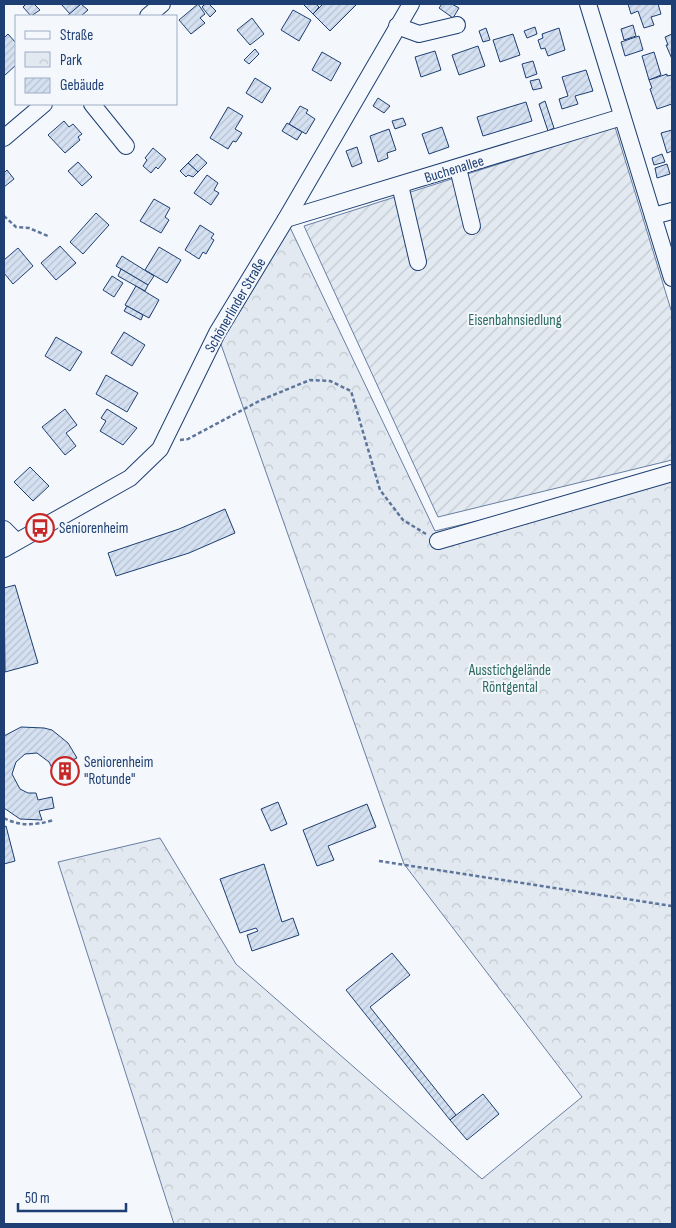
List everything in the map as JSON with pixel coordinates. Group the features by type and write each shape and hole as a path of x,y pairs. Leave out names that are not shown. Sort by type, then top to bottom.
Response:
{"street":[{"path":"149,15 162,4"},
{"name":"Schönerlinder Straße","path":"10,545 130,478 160,449 217,333 286,219 409,4"},
{"path":"588,4 672,278"},
{"path":"398,26 419,34 457,25"},
{"path":"4,138 43,105"},
{"path":"93,105 126,146"},
{"name":"Buchenallee","path":"286,219 622,117"},
{"path":"458,168 472,226"},
{"path":"400,185 418,262"},
{"path":"653,216 672,211"},
{"path":"438,541 672,473"},
{"path":"4,529 10,545"}],"path":[{"path":"4,216 16,227 29,228 48,236"},
{"path":"176,440 188,439 262,400 310,380 330,381 351,391 380,490 403,520 438,541"},
{"path":"4,818 12,822 32,826 54,820"},
{"path":"379,861 672,906"}],"green space":[{"name":"Eisenbahnsiedlung","path":"615,127 672,313 672,460 438,517 304,226"},
{"name":"Ausstichgelände Röntgental","path":"286,219 435,531 672,475 672,1224 174,1224 58,862 160,838 236,964 482,1179 582,1097 404,864 217,333"}],"building":[{"path":"26,4 34,4 40,10 30,15 23,7"},
{"path":"61,4 81,4 70,14"},
{"path":"81,4 88,10 82,15 68,15"},
{"path":"198,4 205,14 200,18 205,23 191,34 179,20"},
{"path":"205,4 209,4 216,11 210,17 202,7"},
{"path":"303,4 316,4 319,7 313,14"},
{"path":"323,4 356,5 330,31 313,14"},
{"path":"442,4 452,4 459,8 453,18 439,8"},
{"path":"628,4 658,4 661,14 651,17 654,25 644,28 638,11 631,14"},
{"path":"293,10 311,20 299,41 281,30"},
{"path":"252,18 264,34 250,45 237,30"},
{"path":"633,25 636,36 624,40 621,29"},
{"path":"535,27 537,34 527,38 524,31"},
{"path":"486,28 490,40 483,42 479,31"},
{"path":"559,28 565,50 548,56 545,48 541,49 538,40 543,38 542,34"},
{"path":"8,34 15,42 15,66 4,76 4,38"},
{"path":"513,34 520,55 500,62 493,40"},
{"path":"672,34 672,59 665,37"},
{"path":"639,36 643,50 625,56 621,42"},
{"path":"478,46 485,66 459,75 452,55"},
{"path":"255,49 259,54 249,64 244,60"},
{"path":"435,51 441,70 421,77 415,57"},
{"path":"322,52 341,63 331,81 312,70"},
{"path":"654,52 661,75 649,80 642,56"},
{"path":"533,61 537,74 526,78 522,64"},
{"path":"586,70 593,91 575,96 578,104 562,109 559,99 568,96 562,77"},
{"path":"667,74 667,76 672,75 672,104 657,109 649,80"},
{"path":"255,78 271,88 262,103 246,93"},
{"path":"539,79 542,88 533,90 530,81"},
{"path":"378,98 390,106 384,113 373,106"},
{"path":"545,101 554,128 548,131 539,104"},
{"path":"526,102 532,121 483,136 477,117"},
{"path":"300,106 308,110 306,113 315,119 306,134 289,124"},
{"path":"228,107 243,116 235,129 242,133 236,142 233,141 228,149 210,138"},
{"path":"403,118 406,125 395,129 392,121"},
{"path":"64,121 69,127 73,124 82,134 78,137 80,140 65,153 48,135"},
{"path":"287,123 302,132 297,140 282,131"},
{"path":"442,127 449,147 429,154 422,134"},
{"path":"389,129 396,150 387,153 388,158 378,162 370,136"},
{"path":"672,130 672,151 667,153 661,133"},
{"path":"357,147 362,163 352,167 346,151"},
{"path":"153,148 166,159 158,169 156,167 151,173 143,166 147,160 145,158"},
{"path":"197,154 207,163 198,172 188,163"},
{"path":"662,154 665,162 654,165 652,158"},
{"path":"78,162 92,177 82,186 68,171"},
{"path":"188,163 198,172 193,177 188,175 186,177 180,171"},
{"path":"667,164 670,174 657,178 655,168"},
{"path":"7,170 14,179 4,187 4,173"},
{"path":"207,175 218,183 214,190 219,193 211,205 194,193"},
{"path":"154,199 170,208 165,217 169,220 161,233 140,221"},
{"path":"96,213 109,225 83,254 70,242"},
{"path":"200,225 214,234 211,238 214,240 206,254 203,252 199,259 185,250"},
{"path":"60,246 76,263 56,280 41,263"},
{"path":"159,247 181,260 167,283 145,270"},
{"path":"18,248 33,266 13,284 4,273 4,260"},
{"path":"122,256 154,276 148,285 116,266"},
{"path":"121,269 148,285 145,291 118,276"},
{"path":"112,276 123,283 114,297 103,290"},
{"path":"136,286 159,300 149,318 125,305"},
{"path":"127,306 143,315 141,320 124,311"},
{"path":"124,332 145,345 132,366 111,353"},
{"path":"56,337 82,352 70,371 45,356"},
{"path":"106,375 138,393 127,412 96,394"},
{"path":"65,409 77,425 66,433 76,446 65,455 42,427"},
{"path":"107,409 137,428 123,445 100,431 106,421 101,418"},
{"path":"30,467 49,486 33,501 14,482"},
{"path":"225,509 235,533 189,553 116,576 108,553 179,529"},
{"path":"15,585 38,663 5,672 4,588"},
{"name":"Seniorenheim \"Rotunde\"","path":"21,727 52,730 68,743 77,758 69,762 73,780 62,781 59,767 52,768 49,762 37,753 25,754 16,762 12,774 20,789 28,793 36,793 38,800 52,797 54,808 39,811 42,820 20,819 4,808 4,736"},
{"path":"278,802 287,824 271,831 261,809"},
{"path":"367,804 376,827 328,846 334,860 317,866 303,830"},
{"path":"6,826 15,861 4,864 4,827"},
{"path":"264,864 282,922 293,918 299,935 252,951 247,935 258,931 256,928 240,933 220,879"},
{"path":"392,953 410,975 370,1007 456,1115 450,1120 346,990"},
{"path":"483,1094 499,1114 467,1140 450,1120"}],"place":[{"name":"Seniorenheim","path":"40,528"},
{"name":"Seniorenheim \"Rotunde\"","path":"65,771"}]}
